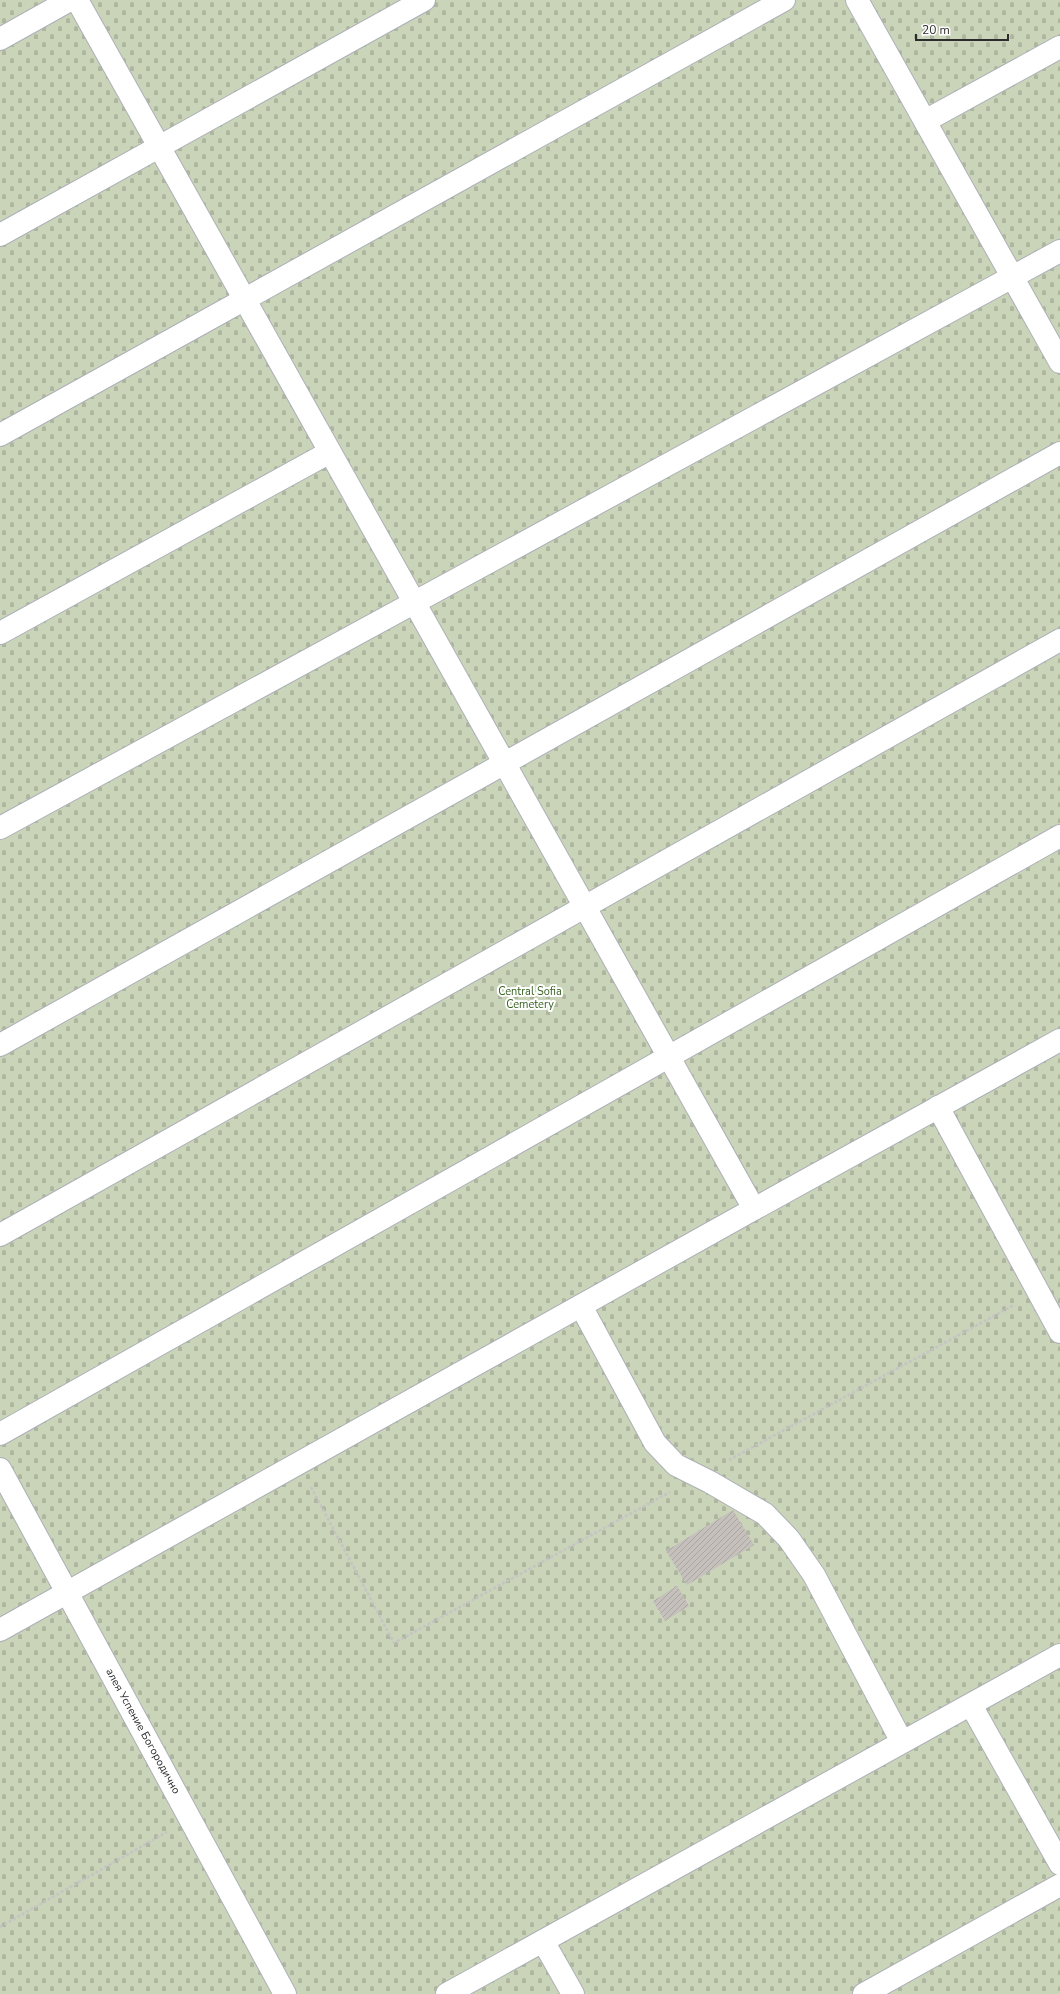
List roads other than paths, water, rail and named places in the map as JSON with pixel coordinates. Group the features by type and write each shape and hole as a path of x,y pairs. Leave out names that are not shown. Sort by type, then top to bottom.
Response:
{"lane":[{"path":"0,39 70,0"},
{"path":"77,0 754,1209"},
{"path":"0,235 424,0"},
{"path":"0,435 784,0"},
{"path":"857,0 1060,362"},
{"path":"925,121 1060,47"},
{"path":"0,828 1060,251"},
{"path":"0,633 330,452"},
{"path":"0,1045 1060,453"},
{"path":"0,1235 1060,640"},
{"path":"0,1434 1060,836"},
{"path":"0,1630 1060,1040"},
{"path":"938,1107 1060,1332"},
{"path":"581,1306 655,1443 676,1465 699,1476 765,1514 789,1539 814,1575 902,1742"},
{"name":"алея Успение Богородично","path":"0,1469 285,1994"},
{"path":"447,1994 1060,1655"},
{"path":"970,1705 1060,1864"},
{"path":"864,1994 1060,1885"},
{"path":"543,1941 573,1994"}],"park label":[{"name":"Central Sofia Cemetery","path":"530,997"}]}
